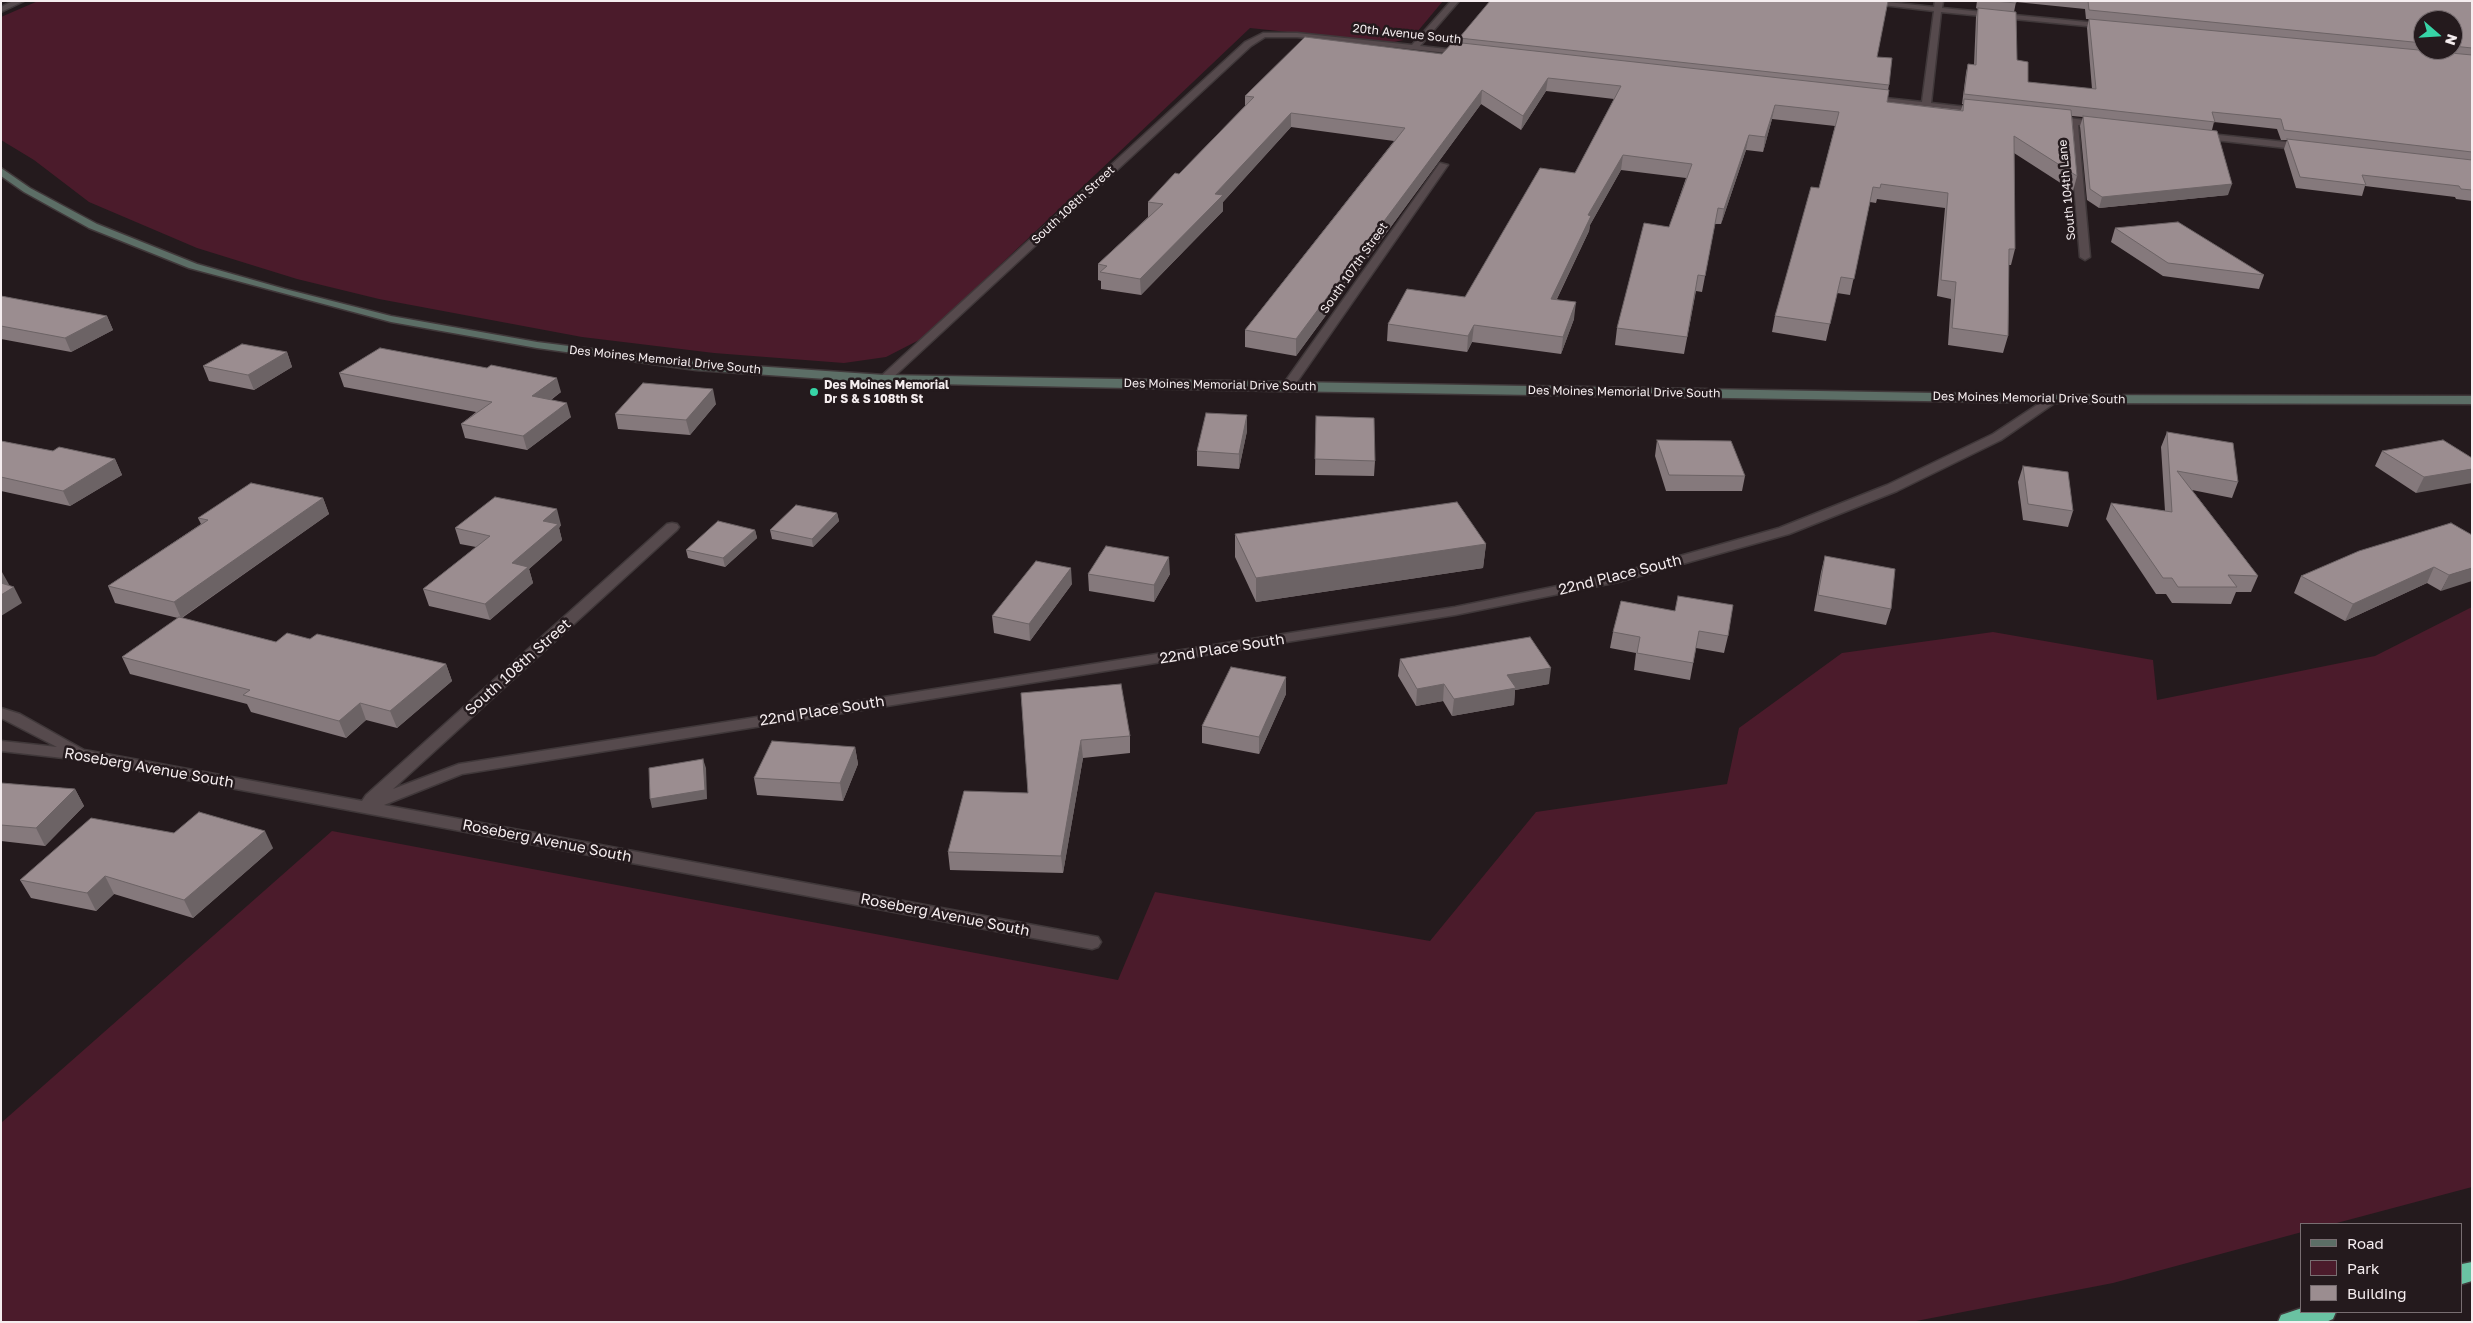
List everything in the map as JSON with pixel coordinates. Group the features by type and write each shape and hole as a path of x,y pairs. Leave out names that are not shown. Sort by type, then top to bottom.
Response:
{"highway":[{"path":"2289,1322 2321,1313"}],"main road":[{"name":"Des Moines Memorial Drive South","path":"1,171 27,190 93,226 193,266 281,292 391,318 536,346 696,366 884,379 2052,399 2472,400"}],"street":[{"path":"1,10 20,1"},
{"path":"1415,47 1455,1"},
{"path":"1852,1 1939,6 2116,27"},
{"path":"1926,105 1939,6"},
{"name":"20th Avenue South","path":"1264,35 1296,35 1471,54"},
{"name":"South 108th Street","path":"884,379 1248,44 1264,35"},
{"path":"1858,98 1994,113"},
{"path":"2044,118 2112,126"},
{"name":"South 104th Lane","path":"2073,122 2085,257"},
{"path":"2190,135 2316,149"},
{"name":"South 107th Street","path":"1288,386 1443,165"},
{"name":"22nd Place South","path":"364,807 459,769 1455,611 1618,578 1784,531 1892,488 1998,437 2052,399"},
{"name":"South 108th Street","path":"364,807 672,527"},
{"path":"1,713 14,717 81,755"},
{"name":"Roseberg Avenue South","path":"1,746 81,755 1092,942"}],"green space":[{"path":"38,1 1443,1 1412,38 1390,43 1250,28 923,338 886,357 844,363 714,353 582,337 379,299 297,279 197,248 89,202 34,160 1,140 1,17"},
{"path":"2472,607 2472,1187 2337,1223 2300,1223 2300,1233 2113,1283 1911,1322 1,1322 1,1123 332,831 1118,980 1155,892 1430,941 1536,812 1727,784 1739,728 1842,653 1993,632 2153,660 2157,700 2375,656"}],"building":[{"path":"1490,1 1888,1 1877,57 1892,58 1889,85 1459,38"},
{"path":"1994,1 2016,1 2016,3"},
{"path":"2088,1 2472,1 2472,48 2463,47 2463,10 2413,10 2413,42 2089,10"},
{"path":"1978,8 2016,12 2017,60 2028,62 2028,82 2096,89 2089,19 2413,49 2413,60 2463,60 2463,54 2472,55 2472,152 2284,130 2281,119 2212,112 2215,122 1964,94 1968,64 1976,65"},
{"path":"1305,37 1442,54 1453,42 1889,90 1887,102 1963,111 1964,99 2071,110 2077,176 2014,136 2015,249 2009,249 2008,336 1952,328 1956,282 1941,280 1948,193 1881,184 1880,188 1873,187 1854,279 1841,277 1830,324 1775,316 1811,187 1819,188 1839,112 1775,105 1765,137 1749,135 1724,209 1718,208 1705,276 1698,275 1687,337 1617,328 1644,223 1669,227 1692,164 1623,155 1588,215 1591,216 1551,299 1576,302 1563,337 1474,325 1468,336 1388,324 1407,289 1465,297 1540,168 1575,173 1621,86 1548,78 1523,116 1482,90 1296,339 1245,330 1405,128 1291,113 1215,194 1223,195 1140,279 1100,272 1107,266 1098,264 1163,204 1148,202 1175,173 1179,174 1254,97 1245,96"},
{"path":"2083,116 2217,131 2232,184 2102,197 2090,189"},
{"path":"2287,139 2472,160 2472,190 2461,189 2459,186 2362,175 2366,185 2300,177"},
{"path":"2178,222 2264,275 2168,263 2115,228"},
{"path":"1,296 107,316 65,338 1,326"},
{"path":"242,344 287,352 248,375 203,366"},
{"path":"380,348 487,368 491,365 557,378 532,396 567,403 523,436 461,424 492,402 339,373"},
{"path":"643,383 713,389 686,420 615,414"},
{"path":"1206,413 1247,415 1239,454 1197,451"},
{"path":"1316,416 1374,418 1375,461 1315,459"},
{"path":"2167,432 2233,443 2238,482 2177,471 2258,576 2228,575 2237,587 2178,587 2172,578 2163,578 2111,503 2172,512"},
{"path":"1657,440 1731,441 1745,476 1669,475"},
{"path":"2443,440 2472,458 2472,469 2424,477 2382,451"},
{"path":"1,441 53,451 59,447 115,459 63,491 1,477"},
{"path":"2023,466 2068,472 2073,511 2028,504"},
{"path":"251,483 323,498 174,602 108,586 208,520 198,518"},
{"path":"495,497 557,509 543,521 558,524 512,563 528,567 485,604 423,589 490,536 455,528"},
{"path":"1457,502 1486,544 1256,578 1235,534"},
{"path":"796,505 837,513 812,539 770,530"},
{"path":"718,521 755,530 723,558 686,550"},
{"path":"2451,523 2472,535 2472,568 2449,575 2434,567 2353,604 2301,576 2359,551"},
{"path":"1106,546 1169,557 1154,585 1088,574"},
{"path":"1825,556 1895,569 1891,609 1818,595"},
{"path":"1036,561 1071,568 1029,624 992,616"},
{"path":"1,583 14,587 1,595"},
{"path":"1678,596 1733,605 1728,636 1699,631 1693,663 1637,653 1640,637 1613,632 1621,601 1675,611"},
{"path":"179,617 276,642 287,633 310,639 317,634 446,664 390,711 360,703 339,721 243,695 250,690 122,657"},
{"path":"1530,637 1551,668 1507,675 1516,688 1454,699 1444,684 1417,689 1400,659"},
{"path":"1231,667 1286,677 1259,737 1202,726"},
{"path":"1121,684 1130,736 1081,740 1061,856 948,852 964,791 1028,793 1021,693"},
{"path":"772,741 855,747 840,783 754,778"},
{"path":"703,759 705,790 650,799 649,768"},
{"path":"1,783 75,789 36,828 1,825"},
{"path":"199,812 265,831 184,900 105,876 87,893 20,880 91,818 174,833"}],"place":[{"name":"Des Moines Memorial Dr S & S 108th St","path":"814,392"}]}
